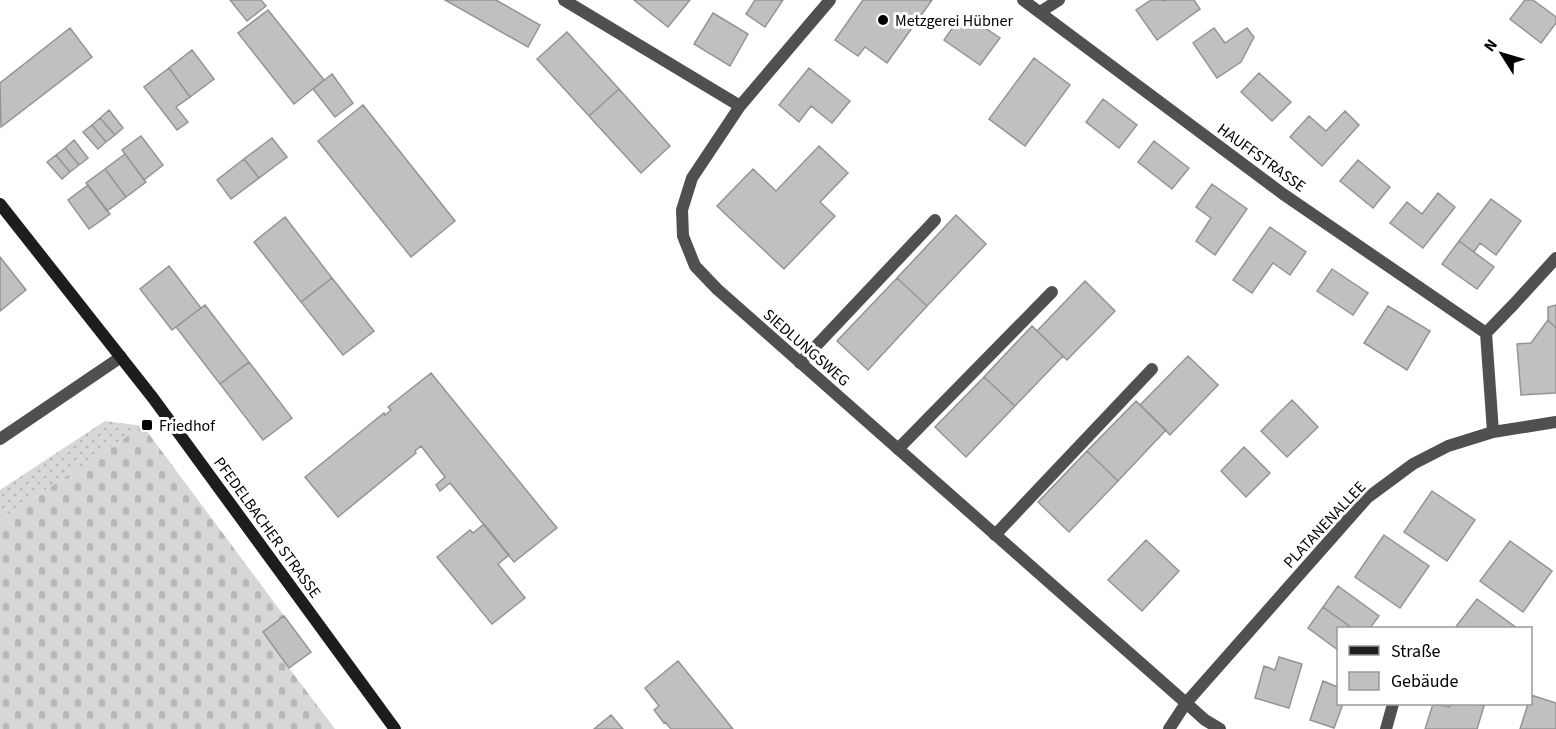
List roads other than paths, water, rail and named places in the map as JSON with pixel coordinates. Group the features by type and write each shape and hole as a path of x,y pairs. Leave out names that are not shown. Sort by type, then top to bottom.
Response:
{"main road":[{"name":"PFEDELBACHER STRASSE","path":"0,204 121,357 395,729"}],"street":[{"path":"564,0 740,106"},
{"name":"SIEDLUNGSWEG","path":"830,0 740,106 692,178 682,210 683,236 695,266 717,289 995,535 1205,720 1220,729"},
{"name":"HAUFFSTRASSE","path":"1023,0 1283,194 1486,333"},
{"path":"1040,12 1059,0"},
{"path":"800,363 936,220"},
{"path":"1492,432 1486,333 1556,258"},
{"path":"898,449 1052,292"},
{"path":"0,439 121,357"},
{"path":"995,535 1152,369"},
{"name":"PLATANENALLEE","path":"1169,729 1186,703 1366,498 1413,464 1448,446 1492,432 1556,422"},
{"path":"1386,729 1393,705"}],"place":[{"name":"Metzgerei Hübner","path":"883,20"},
{"name":"Friedhof","path":"147,425"}]}
